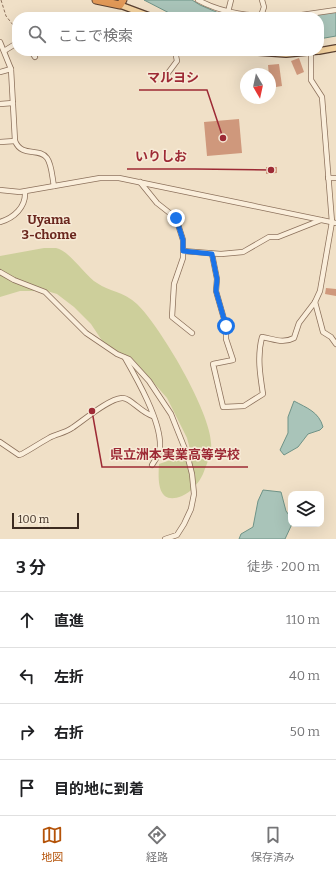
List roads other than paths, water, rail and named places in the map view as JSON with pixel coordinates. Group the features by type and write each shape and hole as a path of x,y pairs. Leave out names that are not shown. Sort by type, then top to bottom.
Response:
{"highway":[{"path":"96,0 122,3"}],"main road":[{"path":"122,3 141,12"},
{"path":"324,50 336,48"}],"street":[{"path":"198,0 208,6 228,12 231,0"},
{"path":"262,0 264,6 262,12"},
{"path":"322,12 336,10"},
{"path":"0,42 11,69 15,141 17,145 25,151 42,153 46,156 50,163 54,186"},
{"path":"4,51 12,46"},
{"path":"168,73 177,61 176,56"},
{"path":"212,254 217,279 216,291 226,326 226,339 233,360 213,364 223,408 244,406 262,394 258,367 262,337 281,342 294,338 298,323 315,302 323,281 334,223 328,178 322,97 312,80 311,56"},
{"path":"0,72 11,69"},
{"path":"0,104 13,102"},
{"path":"0,142 15,141"},
{"path":"0,190 25,192 100,178 119,178 334,223"},
{"path":"328,178 336,178"},
{"path":"140,182 157,203 176,218 183,240 183,258 174,284 172,317 192,333"},
{"path":"0,222 18,213 24,201 25,192"},
{"path":"183,251 212,254 243,252 269,237 278,237 321,220"},
{"path":"0,272 14,280 44,292 86,332 125,358 129,359 149,381 171,414 183,442 192,474 194,494 191,509 177,535 165,539"},
{"path":"315,302 323,332 331,336 336,344"},
{"path":"125,358 156,421 160,446 157,457 152,465"},
{"path":"0,442 19,454 22,454 48,439 71,429 90,415 122,398 128,399 145,414 153,416"}],"place":[{"name":"マルヨシ","path":"223,138"},
{"name":"いりしお","path":"271,170"},
{"name":"県立洲本実業高等学校","path":"92,411"}],"district":[{"name":"Uyama 3-chome","path":"49,226"}]}
